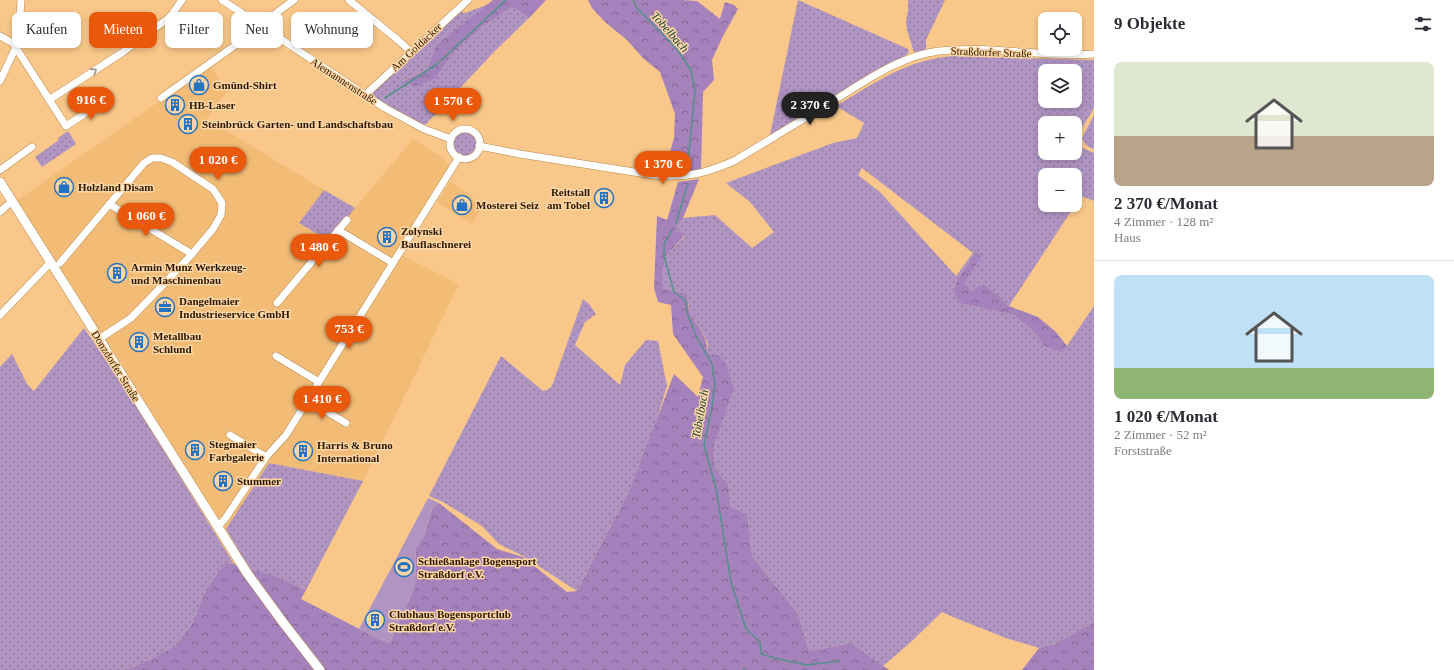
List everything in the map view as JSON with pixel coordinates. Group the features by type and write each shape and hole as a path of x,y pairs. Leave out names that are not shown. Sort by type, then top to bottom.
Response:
{"main road":[{"name":"Donzdorfer Straße","path":"0,182 3,193 12,201 232,550 264,598 320,670"}],"street":[{"path":"20,12 21,0"},
{"path":"50,100 123,52 170,17 182,0"},
{"name":"Alemannenstraße","path":"222,0 240,12"},
{"path":"278,12 294,0"},
{"path":"349,0 411,52"},
{"name":"Am Goldacker","path":"365,95 468,0"},
{"path":"0,36 12,42"},
{"name":"Alemannenstraße","path":"283,40 365,95 412,123 424,129 451,138"},
{"path":"0,81 16,48"},
{"path":"17,48 66,126 95,107 110,103"},
{"path":"161,98 231,48"},
{"name":"Straßdorfer Straße","path":"479,146 653,175 674,177 687,176 706,172 728,164 881,72 913,57 929,53 965,50 1055,55 1094,54"},
{"path":"459,130 468,130 474,132 478,137 479,146 477,152 472,157 465,159 454,154 450,148 451,138 454,133 459,130"},
{"path":"0,170 32,148"},
{"path":"218,526 225,519 266,457 286,435 459,157"},
{"path":"60,263 144,163 152,158 161,158 172,162 213,189 222,203 221,215 213,229 192,254 131,318 99,339"},
{"path":"0,212 12,201"},
{"path":"109,204 192,254"},
{"path":"277,303 347,220"},
{"path":"338,230 393,263"},
{"path":"0,315 50,263"},
{"path":"276,356 318,382"},
{"path":"308,400 346,423"},
{"path":"230,435 266,457"}],"shaded area":[{"path":"798,0 908,49 909,52 904,57 770,135"},
{"path":"908,0 945,0 926,40 926,51 917,53 914,52 907,30 906,21"},
{"path":"489,4 436,45 427,69 402,81 436,78 453,53 482,27 512,7 529,18 495,51 426,124 421,126 370,94 459,11 465,13"},
{"path":"953,56 1094,60 1094,108 1082,128 1082,116 1038,116 1038,160 1082,160 1082,147 1094,153 1094,201 1082,196 1082,168 1038,168 1038,212 1071,212 1009,306 1001,298 972,291 963,283 971,271 976,252 957,280 954,289 962,304 1014,315 1036,334 1044,346 1062,353 1094,306 1094,622 1055,644 1039,648 1006,638 942,612 911,642 883,666 851,643 809,651 798,614 752,556 747,514 731,507 728,484 715,468 714,446 734,389 707,352 708,344 703,333 690,314 687,294 662,288 662,275 666,256 685,236 676,231 677,226 683,218 715,215 752,248 774,232 750,202 726,183 833,143 857,138 864,123 836,106 891,74 920,62","holes":["862,168 973,253 956,276 880,192 858,175"]},
{"path":"210,66 227,91 207,119 324,190 299,223 329,241 413,139 444,159 450,166 397,253 459,284 363,481 269,463 226,529 15,202"},
{"path":"1094,115 1094,149 1086,145 1082,138"},
{"path":"68,131 76,144 42,167 35,157 59,140 58,138"},
{"path":"465,132 474,135 477,144 474,153 465,156 456,153 453,144 456,135"},
{"path":"450,182 469,194 481,208 472,224 437,202"},
{"path":"324,190 355,208 329,241 299,223"},
{"path":"583,299 589,304 596,314 585,322 575,345 620,385 625,365 646,340 658,341 667,386 654,428 630,489 577,591 523,556 499,544 482,526 443,502 429,496 501,356 543,391 547,390 552,386"},
{"path":"84,328 127,391 234,564 225,563 206,589 193,622 176,645 155,657 126,670 0,670 0,367 12,354 27,384 34,391"},
{"path":"269,463 363,481 306,590 282,579 252,573 226,529"},
{"name":"Schießanlage Bogensport Straßdorf e.V.","path":"428,498 439,503 432,509 424,536 416,548 415,586 390,643 359,629"}],"green space":[{"path":"493,0 546,0 529,18 512,7 482,27 453,53 436,78 417,86 401,82 427,69 436,45"},
{"path":"588,0 697,1 720,19 725,2 734,5 738,9 712,60 714,80 703,92 701,171 664,173 674,138 675,114 660,72 643,58 627,40 605,22 592,8"},
{"path":"699,179 683,218 677,226 676,231 685,235 666,256 662,275 662,288 687,294 690,313 706,341 707,352 711,355 718,355 726,364 734,389 714,446 715,468 728,484 731,507 747,514 752,556 798,614 809,651 851,643 889,670 126,670 155,657 176,645 193,622 206,589 225,563 234,564 247,573 258,571 282,579 306,590 301,599 379,639 390,643 415,586 416,548 424,536 432,509 439,503 497,549 523,557 567,592 577,591 630,489 674,374 698,397 703,377 673,334 671,305 658,302 654,288 657,216 667,220 678,182"},
{"path":"976,252 982,256 964,283 972,291 983,284 1009,306 1038,317 1056,332 1067,346 1062,353 1044,346 1036,334 1014,315 962,304 956,297 954,289 957,280"},
{"path":"1094,622 1094,670 1022,670 1039,648 1055,644"}],"waterway":[{"path":"385,98 437,64 506,0"},
{"name":"Tobelbach","path":"633,0 637,8 676,48 691,70 695,92 688,162 689,172"},
{"name":"Tobelbach","path":"676,223 688,184"},
{"name":"Tobelbach","path":"672,230 664,244 664,256 674,292 686,301 687,313 697,338 712,364 715,384 704,445 716,488 731,582 746,629 760,642 761,654 806,665 840,661"}],"place":[{"name":"Gmünd-Shirt","path":"199,85"},
{"name":"HB-Laser","path":"175,105"},
{"name":"Steinbrück Garten- und Landschaftsbau","path":"188,124"},
{"name":"Holzland Disam","path":"64,187"},
{"name":"Reitstall am Tobel","path":"604,198"},
{"name":"Mosterei Seiz","path":"462,205"},
{"name":"Zolynski Bauflaschnerei","path":"387,237"},
{"name":"Armin Munz Werkzeug- und Maschinenbau","path":"117,273"},
{"name":"Dangelmaier Industrieservice GmbH","path":"165,307"},
{"name":"Metallbau Schlund","path":"139,342"},
{"name":"Stegmaier Farbgalerie","path":"195,450"},
{"name":"Harris & Bruno International","path":"303,451"},
{"name":"Stummer","path":"223,481"},
{"name":"Schießanlage Bogensport Straßdorf e.V.","path":"404,567"},
{"name":"Clubhaus Bogensportclub Straßdorf e.V.","path":"375,620"}]}
